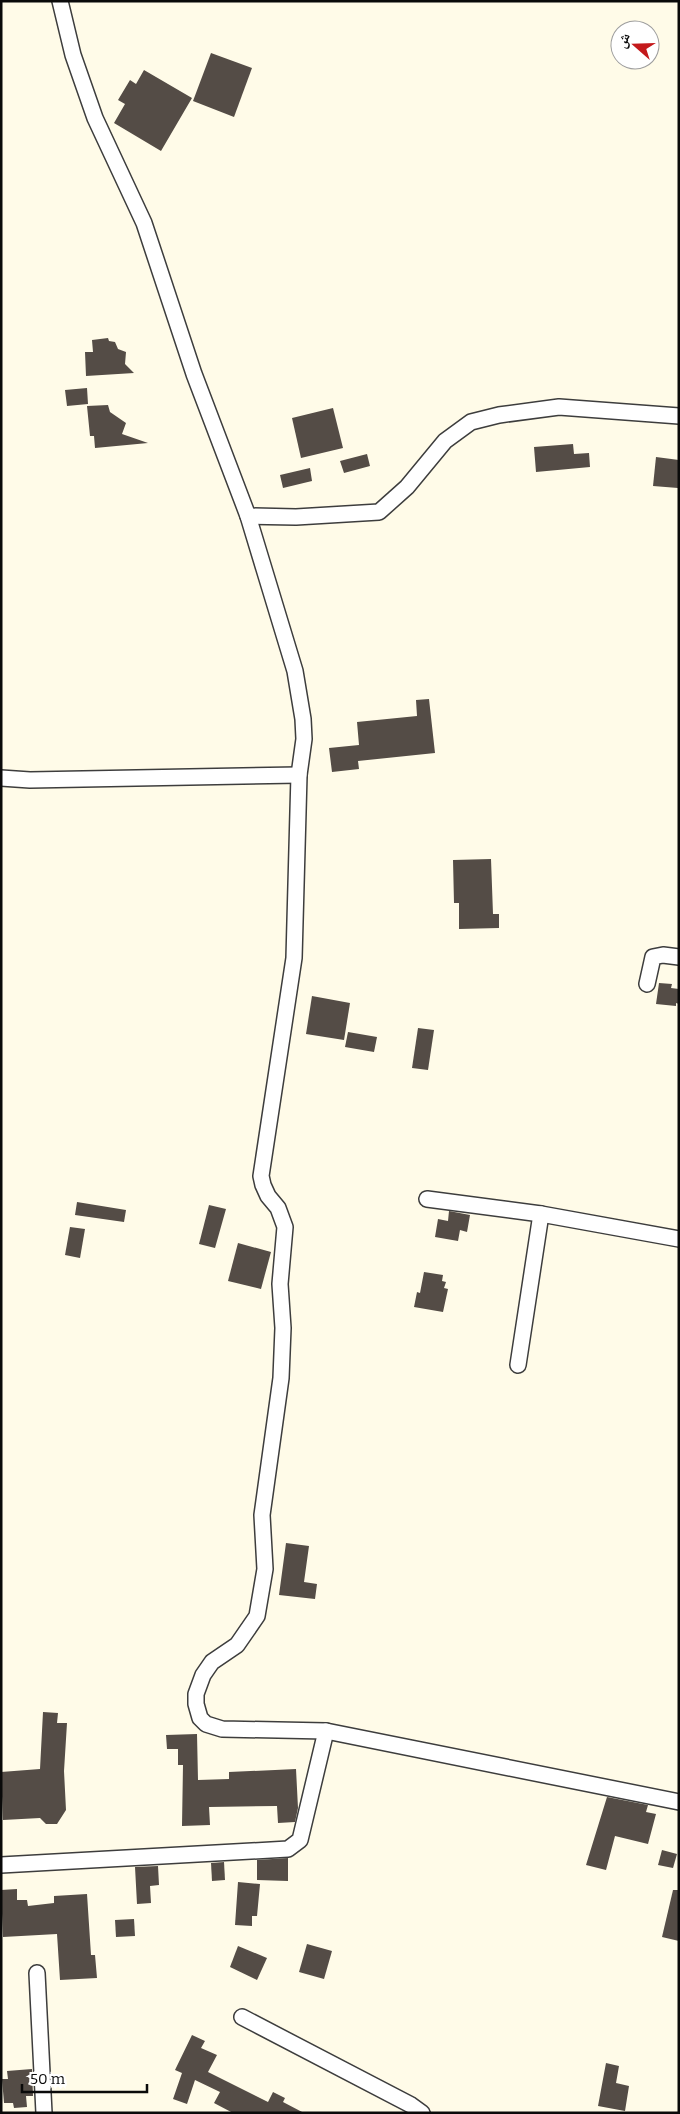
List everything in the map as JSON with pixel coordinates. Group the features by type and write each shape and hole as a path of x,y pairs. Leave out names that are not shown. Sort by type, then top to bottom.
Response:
{"street":[{"path":"60,1 74,55 95,118 144,223 194,374 248,516 295,671 303,718 304,739 299,775 294,958 262,1176 263,1186 268,1196 278,1208 285,1226 280,1284 283,1328 281,1378 262,1515 265,1569 257,1616 237,1645 212,1662 203,1675 196,1694 196,1704 200,1718 206,1724 222,1729 326,1731 679,1802"},
{"path":"248,516 296,517 379,512 407,487 445,441 471,422 499,415 560,407 679,416"},
{"path":"1,778 30,780 299,775"},
{"path":"647,984 653,957 662,955 679,957"},
{"path":"427,1199 541,1214 679,1239"},
{"path":"518,1365 541,1214"},
{"path":"1,1865 288,1849 300,1840 326,1731"},
{"path":"37,1973 44,2113"},
{"path":"242,2017 411,2105 422,2113"}],"building":[{"path":"211,53 252,68 234,117 193,101"},
{"path":"144,70 192,98 161,151 114,123 125,104 118,100 130,80 136,84"},
{"path":"108,338 109,341 115,342 118,349 126,352 125,364 134,373 86,376 85,352 93,352 92,340"},
{"path":"87,388 88,404 67,406 65,390"},
{"path":"108,405 110,412 126,423 122,434 148,443 95,448 94,436 90,436 87,406"},
{"path":"333,408 343,448 301,458 292,418"},
{"path":"573,444 574,454 589,453 590,467 536,472 534,447"},
{"path":"367,454 370,466 344,473 340,461"},
{"path":"656,457 679,460 678,488 653,486"},
{"path":"310,468 312,481 283,488 280,475"},
{"path":"429,699 435,753 358,761 359,769 332,772 329,748 359,745 357,722 417,716 416,700"},
{"path":"491,859 493,914 499,914 499,928 459,929 459,903 454,903 453,860"},
{"path":"659,983 672,984 671,988 679,989 679,1004 676,1003 676,1006 656,1004"},
{"path":"312,996 350,1003 344,1040 306,1034"},
{"path":"418,1028 434,1030 428,1070 412,1068"},
{"path":"348,1032 377,1037 374,1052 345,1047"},
{"path":"77,1202 126,1210 124,1222 75,1215"},
{"path":"209,1205 226,1209 215,1248 199,1244"},
{"path":"449,1211 470,1215 467,1232 460,1230 458,1241 435,1237 438,1219 448,1221"},
{"path":"70,1227 85,1229 80,1258 65,1255"},
{"path":"238,1243 271,1252 261,1289 228,1281"},
{"path":"424,1272 443,1275 442,1281 446,1282 444,1288 448,1289 443,1312 414,1307 417,1292 420,1293"},
{"path":"286,1543 309,1546 304,1582 317,1584 315,1599 279,1595"},
{"path":"43,1712 58,1713 57,1723 67,1723 64,1771 66,1810 57,1824 46,1824 40,1818 3,1820 1,1772 40,1769"},
{"path":"197,1734 198,1780 229,1779 229,1772 296,1769 298,1808 295,1822 278,1823 277,1806 209,1807 210,1825 182,1826 183,1765 178,1765 178,1749 167,1749 166,1735"},
{"path":"607,1797 648,1805 646,1812 656,1814 648,1844 615,1836 606,1870 586,1865"},
{"path":"662,1850 677,1854 673,1868 658,1865"},
{"path":"288,1858 288,1881 257,1880 257,1860"},
{"path":"224,1862 225,1880 212,1881 211,1863"},
{"path":"158,1866 159,1885 150,1886 151,1903 137,1904 135,1867"},
{"path":"238,1882 260,1884 257,1916 252,1916 252,1926 235,1925"},
{"path":"17,1889 17,1900 27,1900 28,1906 54,1903 54,1896 87,1894 91,1955 95,1955 97,1978 60,1980 57,1934 3,1937 1,1890"},
{"path":"673,1890 679,1890 679,1941 662,1937"},
{"path":"134,1919 135,1936 116,1937 115,1920"},
{"path":"307,1944 332,1951 324,1979 299,1972"},
{"path":"238,1946 267,1958 257,1980 230,1967"},
{"path":"192,2035 205,2041 201,2048 217,2055 208,2072 268,2102 273,2092 285,2098 283,2102 304,2113 233,2113 214,2103 220,2092 195,2080 187,2104 173,2099 182,2073 175,2070"},
{"path":"606,2063 619,2066 616,2083 629,2086 625,2111 598,2106"},
{"path":"32,2069 33,2096 26,2096 27,2107 14,2108 13,2103 4,2103 2,2079 8,2079 7,2071"}]}
